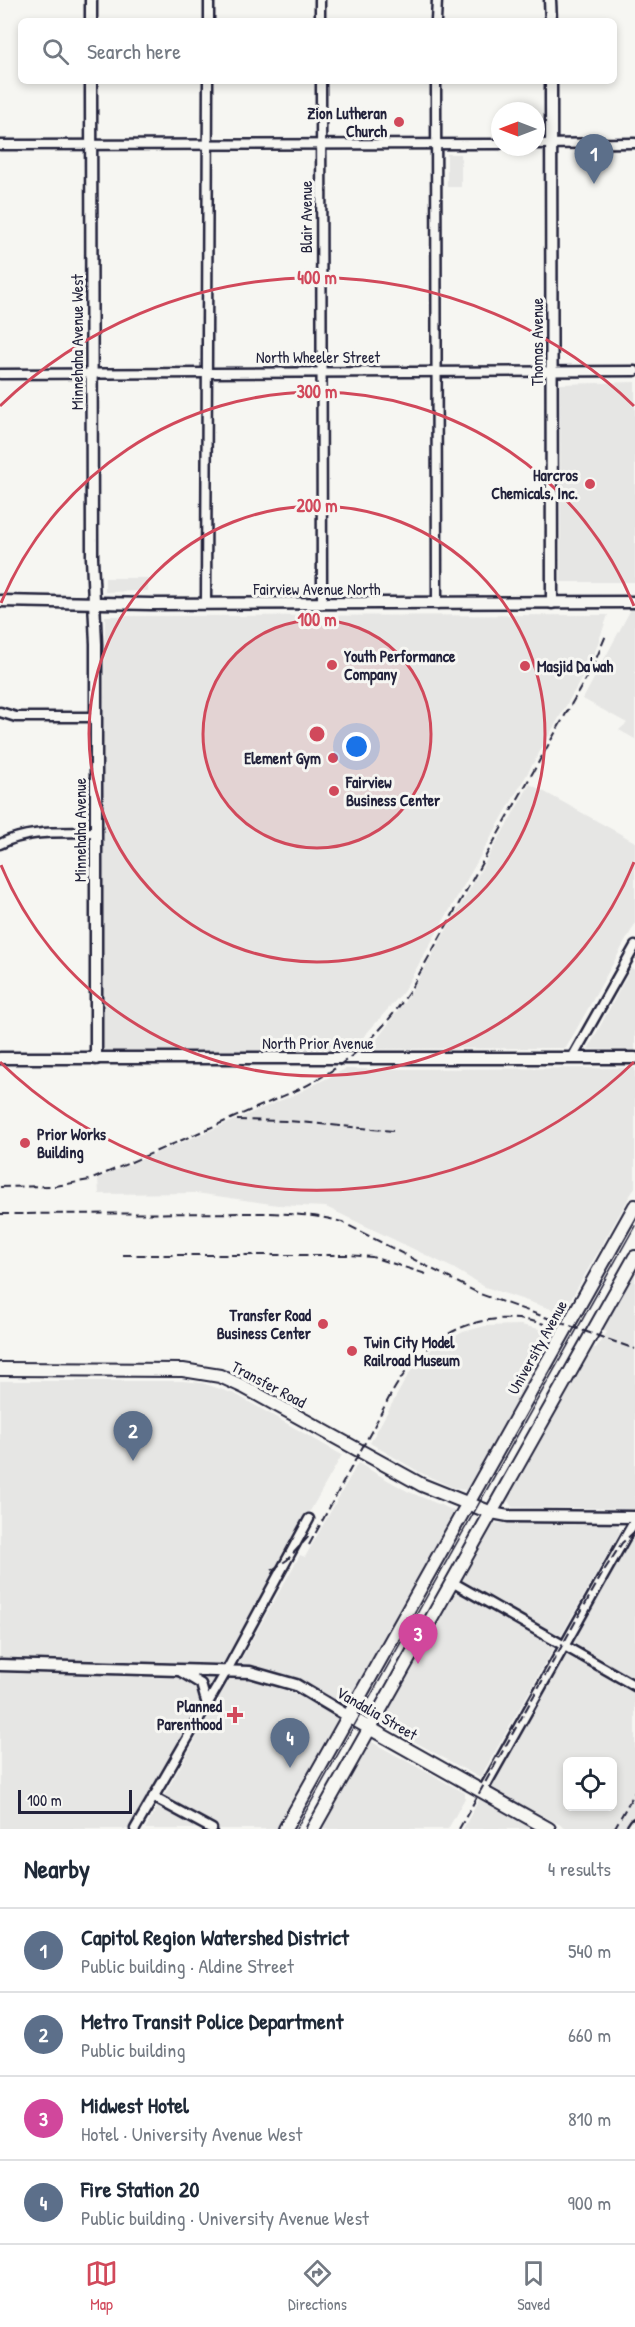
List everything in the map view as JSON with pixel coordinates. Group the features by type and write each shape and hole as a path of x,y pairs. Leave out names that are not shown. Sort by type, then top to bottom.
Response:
{"main road":[{"name":"University Avenue","path":"285,1829 635,1206"},
{"path":"313,1829 635,1257"},
{"name":"Transfer Road","path":"0,1369 183,1370 220,1376 402,1474 492,1513"},
{"name":"Vandalia Street","path":"348,1716 549,1829"}],"street":[{"path":"91,0 91,18"},
{"path":"209,0 209,18"},
{"path":"320,0 320,18"},
{"path":"436,18 437,0"},
{"path":"550,0 550,18"},
{"name":"Minnehaha Avenue West","path":"91,84 94,602"},
{"path":"206,604 208,84"},
{"name":"Blair Avenue","path":"321,84 322,604"},
{"path":"436,84 436,604"},
{"name":"Thomas Avenue","path":"550,84 552,603"},
{"path":"545,144 635,143"},
{"path":"0,145 491,144"},
{"name":"North Wheeler Street","path":"0,374 635,371"},
{"name":"Fairview Avenue North","path":"0,601 206,604 635,602"},
{"name":"Minnehaha Avenue","path":"94,602 96,644 96,1059"},
{"path":"0,712 16,717 95,717"},
{"path":"0,844 12,838 33,833 95,832"},
{"path":"572,1058 635,946"},
{"name":"North Prior Avenue","path":"0,1058 635,1058"},
{"path":"482,1792 635,1519 508,1516 492,1513"},
{"path":"135,1829 227,1670 309,1519"},
{"path":"452,1582 635,1686"},
{"name":"Vandalia Street","path":"0,1665 250,1672 296,1685 348,1716"},
{"name":"Vandalia Street","path":"175,1669 201,1684 207,1705"},
{"path":"153,1797 212,1829"},
{"path":"632,1829 635,1823"}],"shaded area":[{"path":"447,154 461,154 461,187 447,187"},
{"path":"635,382 635,582 561,582 560,384"},
{"path":"105,578 148,578 148,591 105,592"},
{"path":"631,609 635,609 635,739 619,730 627,723 583,699"},
{"path":"608,615 592,660 403,992 352,1050 101,1054 105,616"},
{"path":"530,784 635,842 635,924 566,1048 370,1049 408,997"},
{"path":"631,968 635,970 635,1050 588,1049"},
{"path":"635,1068 635,1187 563,1313 485,1287 453,1268 326,1207 278,1205 196,1193 99,1194 98,1178 298,1093 345,1069"},
{"path":"635,1271 635,1509 512,1507 506,1498 591,1347 596,1348 607,1332 598,1329"},
{"path":"521,1325 557,1333 471,1488 456,1489 421,1473 370,1443 408,1375 419,1360 432,1349 463,1332 485,1326"},
{"path":"0,1381 183,1381 202,1383 235,1394 342,1455 129,1829 0,1829"},
{"path":"358,1463 407,1491 455,1511 456,1514 280,1829 145,1829 300,1555 305,1557"},
{"path":"613,1523 620,1532 480,1778 381,1723 380,1718 492,1524"},
{"path":"635,1532 635,1829 568,1829 489,1787"},
{"path":"370,1741 465,1793 465,1798 448,1829 317,1829 366,1743"},
{"path":"480,1798 536,1829 463,1829"}],"tram line":[{"path":"296,1829 635,1226"}],"railway":[{"path":"0,1187 55,1186 90,1180 304,1087 335,1068 363,1046 376,1034 409,992 594,664 606,635"},
{"path":"237,1120 289,1121 393,1131"},
{"path":"0,1214 269,1213 306,1215 333,1220 342,1222 480,1294 635,1349"},
{"path":"123,1255 348,1255 372,1257 426,1274"},
{"path":"309,1545 393,1391 422,1353 453,1332 487,1320 525,1320 544,1324"},
{"path":"459,1829 605,1569 622,1543 635,1531"},
{"path":"272,1570 287,1560 311,1534"},
{"path":"614,1829 635,1792"}],"place":[{"name":"Zion Lutheran Church","path":"399,122"},
{"name":"Capitol Region Watershed District","path":"594,184"},
{"name":"Harcros Chemicals, Inc.","path":"590,484"},
{"name":"Youth Performance Company","path":"332,665"},
{"name":"Masjid Da'wah","path":"525,666"},
{"name":"Element Gym","path":"333,758"},
{"name":"Fairview Business Center","path":"334,791"},
{"name":"Prior Works Building","path":"25,1143"},
{"name":"Transfer Road Business Center","path":"323,1324"},
{"name":"Twin City Model Railroad Museum","path":"352,1351"},
{"name":"Metro Transit Police Department","path":"133,1461"},
{"name":"Midwest Hotel","path":"418,1664"},
{"name":"Planned Parenthood","path":"235,1715"},
{"name":"Fire Station 20","path":"290,1768"}]}
